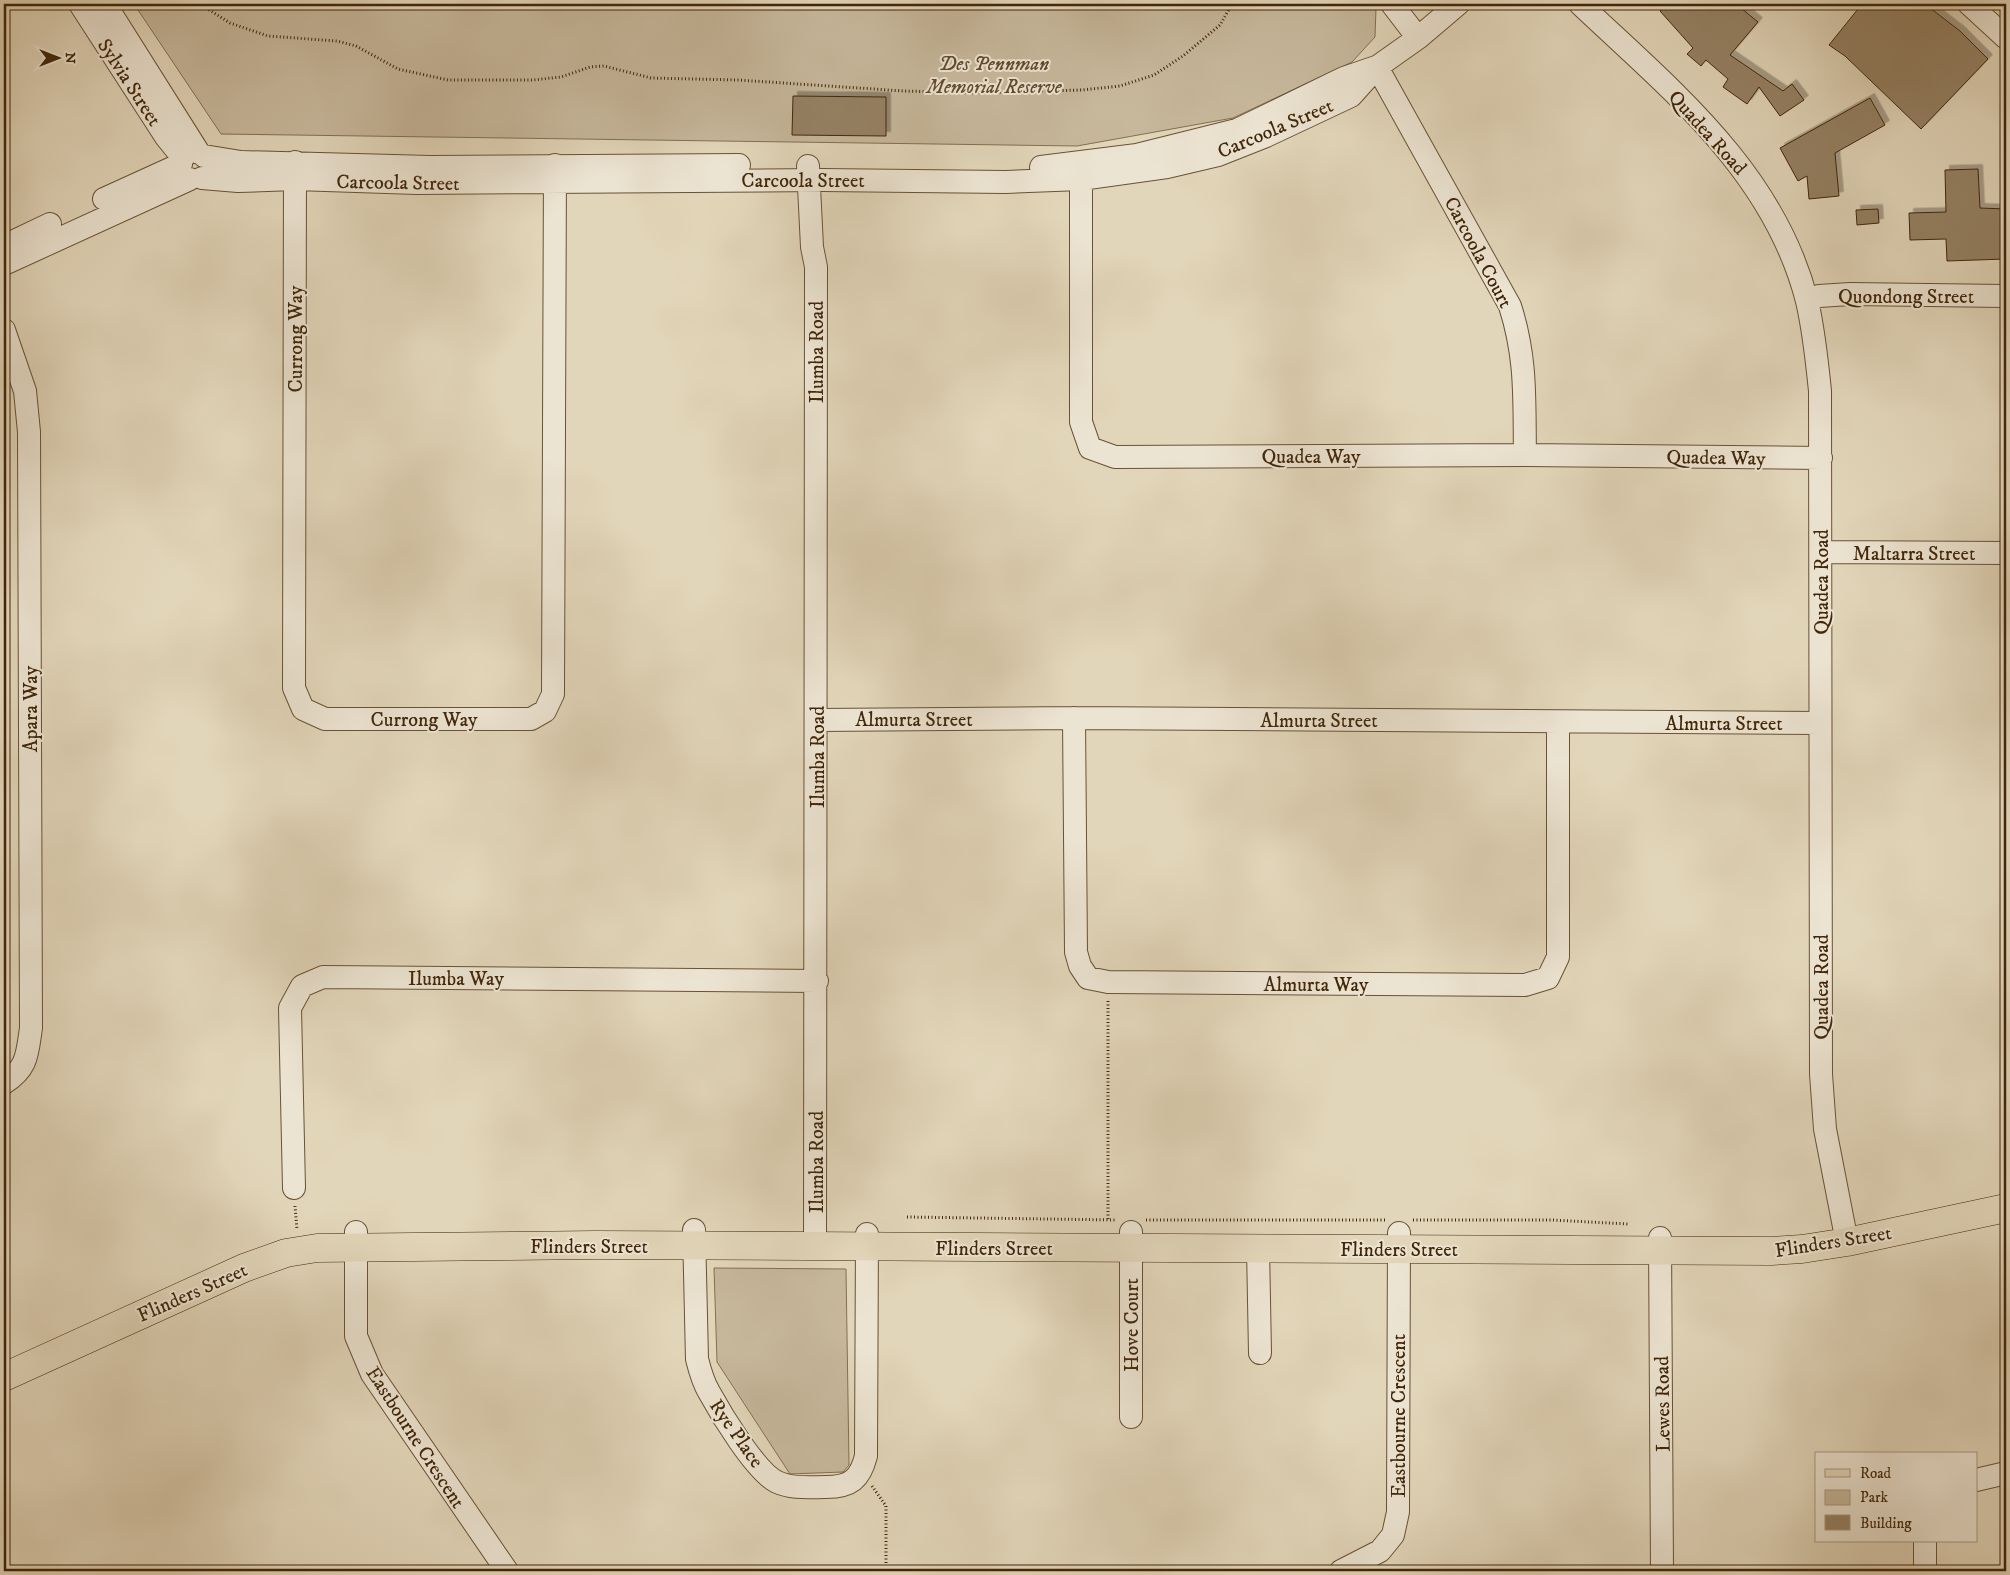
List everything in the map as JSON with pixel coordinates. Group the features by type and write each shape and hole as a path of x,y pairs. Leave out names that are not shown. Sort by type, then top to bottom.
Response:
{"main road":[{"name":"Flinders Street","path":"1845,1235 2006,1193"},
{"name":"Flinders Street","path":"4,1362 224,1258 298,1235 449,1248 694,1238 867,1240 1126,1228 1397,1230 1660,1244 1808,1232 1845,1235 2006,1208"},
{"name":"Flinders Street","path":"1126,1228 1258,1248 1397,1230"},
{"name":"Flinders Street","path":"4,1377 244,1268 286,1254 356,1239"}],"street":[{"name":"Sylvia Street","path":"80,4 166,137 193,165"},
{"name":"Sylvia Street","path":"104,4 193,165"},
{"path":"1392,4 1418,38"},
{"name":"Carcoola Street","path":"4,246 89,214 193,165 238,182 295,171 430,175 815,173 1006,182 1081,171 1167,167 1218,154 1266,136 1351,96 1377,66 1418,38 1458,4"},
{"name":"Quadea Road","path":"1580,4 1706,123 1745,171 1776,222 1807,300 1816,346 1820,391 1822,552 1820,723 1821,1074 1825,1129 1845,1235"},
{"path":"1969,4 2006,38"},
{"name":"Carcoola Court","path":"1377,66 1510,306 1519,334 1524,362 1525,455"},
{"name":"Currong Way","path":"295,171 294,688 303,710 325,719 531,719 545,711 553,694 555,174"},
{"name":"Quadea Way","path":"1081,171 1081,422 1090,448 1115,457 1525,455 1821,458"},
{"name":"Ilumba Road","path":"815,173 812,246 816,268 817,981 815,1240"},
{"name":"Carcoola Street","path":"4,264 89,214"},
{"name":"Quondong Street","path":"1807,300 1819,296 1850,294 2006,296"},
{"name":"Apara Way","path":"4,330 25,391 30,432 31,989 31,1028 27,1059 16,1075 4,1083"},
{"name":"Maltarra Street","path":"1822,552 2006,553"},
{"name":"Almurta Street","path":"817,720 1074,718 1820,723"},
{"name":"Almurta Way","path":"1074,718 1076,952 1080,966 1088,978 1108,982 1525,985 1548,978 1558,957 1558,722"},
{"name":"Ilumba Way","path":"294,1188 290,1008 302,986 323,977 817,981"},
{"name":"Hove Court","path":"1126,1228 1131,1417"},
{"name":"Eastbourne Crescent","path":"1341,1571 1380,1551 1393,1535 1398,1512 1397,1230"},
{"name":"Rye Place","path":"694,1238 697,1359 702,1377 709,1392 760,1470 777,1482 794,1487 836,1487 853,1482 862,1471"},
{"name":"Eastbourne Crescent","path":"356,1239 356,1336 372,1374 507,1571"},
{"path":"862,1471 866,1456 867,1240"},
{"name":"Lewes Road","path":"1660,1244 1662,1571"},
{"path":"1256,1344 1254,1304 1258,1248"},
{"path":"1978,1480 2006,1473"},
{"path":"1924,1571 1925,1542"}],"path":[{"path":"200,4 230,23 268,36 337,41 356,46 398,69 448,80 533,80 561,77 590,67 604,66 651,78 738,80 904,92 973,93 1082,90 1120,86 1154,75 1183,56 1220,25 1232,4"},
{"path":"1108,982 1126,1228"},
{"path":"294,1188 298,1235"},
{"path":"907,1217 1126,1228 1397,1230 1552,1220 1628,1224"},
{"path":"862,1471 886,1506 886,1571"}],"green space":[{"name":"Des Pennman Memorial Reserve","path":"134,4 1373,4 1376,8 1375,37 1352,62 1233,118 1077,146 221,134"},
{"path":"714,1268 846,1269 849,1465 843,1472 790,1474 717,1362"}],"building":[{"path":"1669,4 1736,4 1758,22 1730,55 1783,91 1792,84 1804,100 1780,116 1759,87 1747,104 1723,87 1728,79 1706,60 1701,66 1687,54 1693,48 1660,11"},
{"path":"1862,4 1925,4 1960,31 1988,59 1921,129 1845,56 1829,45"},
{"path":"793,96 886,97 886,136 792,135"},
{"path":"1870,98 1885,125 1835,153 1839,196 1809,199 1807,176 1798,181 1780,148"},
{"path":"1978,169 1980,208 2006,209 2006,259 1947,261 1946,239 1910,240 1909,213 1946,212 1945,170"},
{"path":"1878,209 1879,223 1857,225 1856,210"}]}
